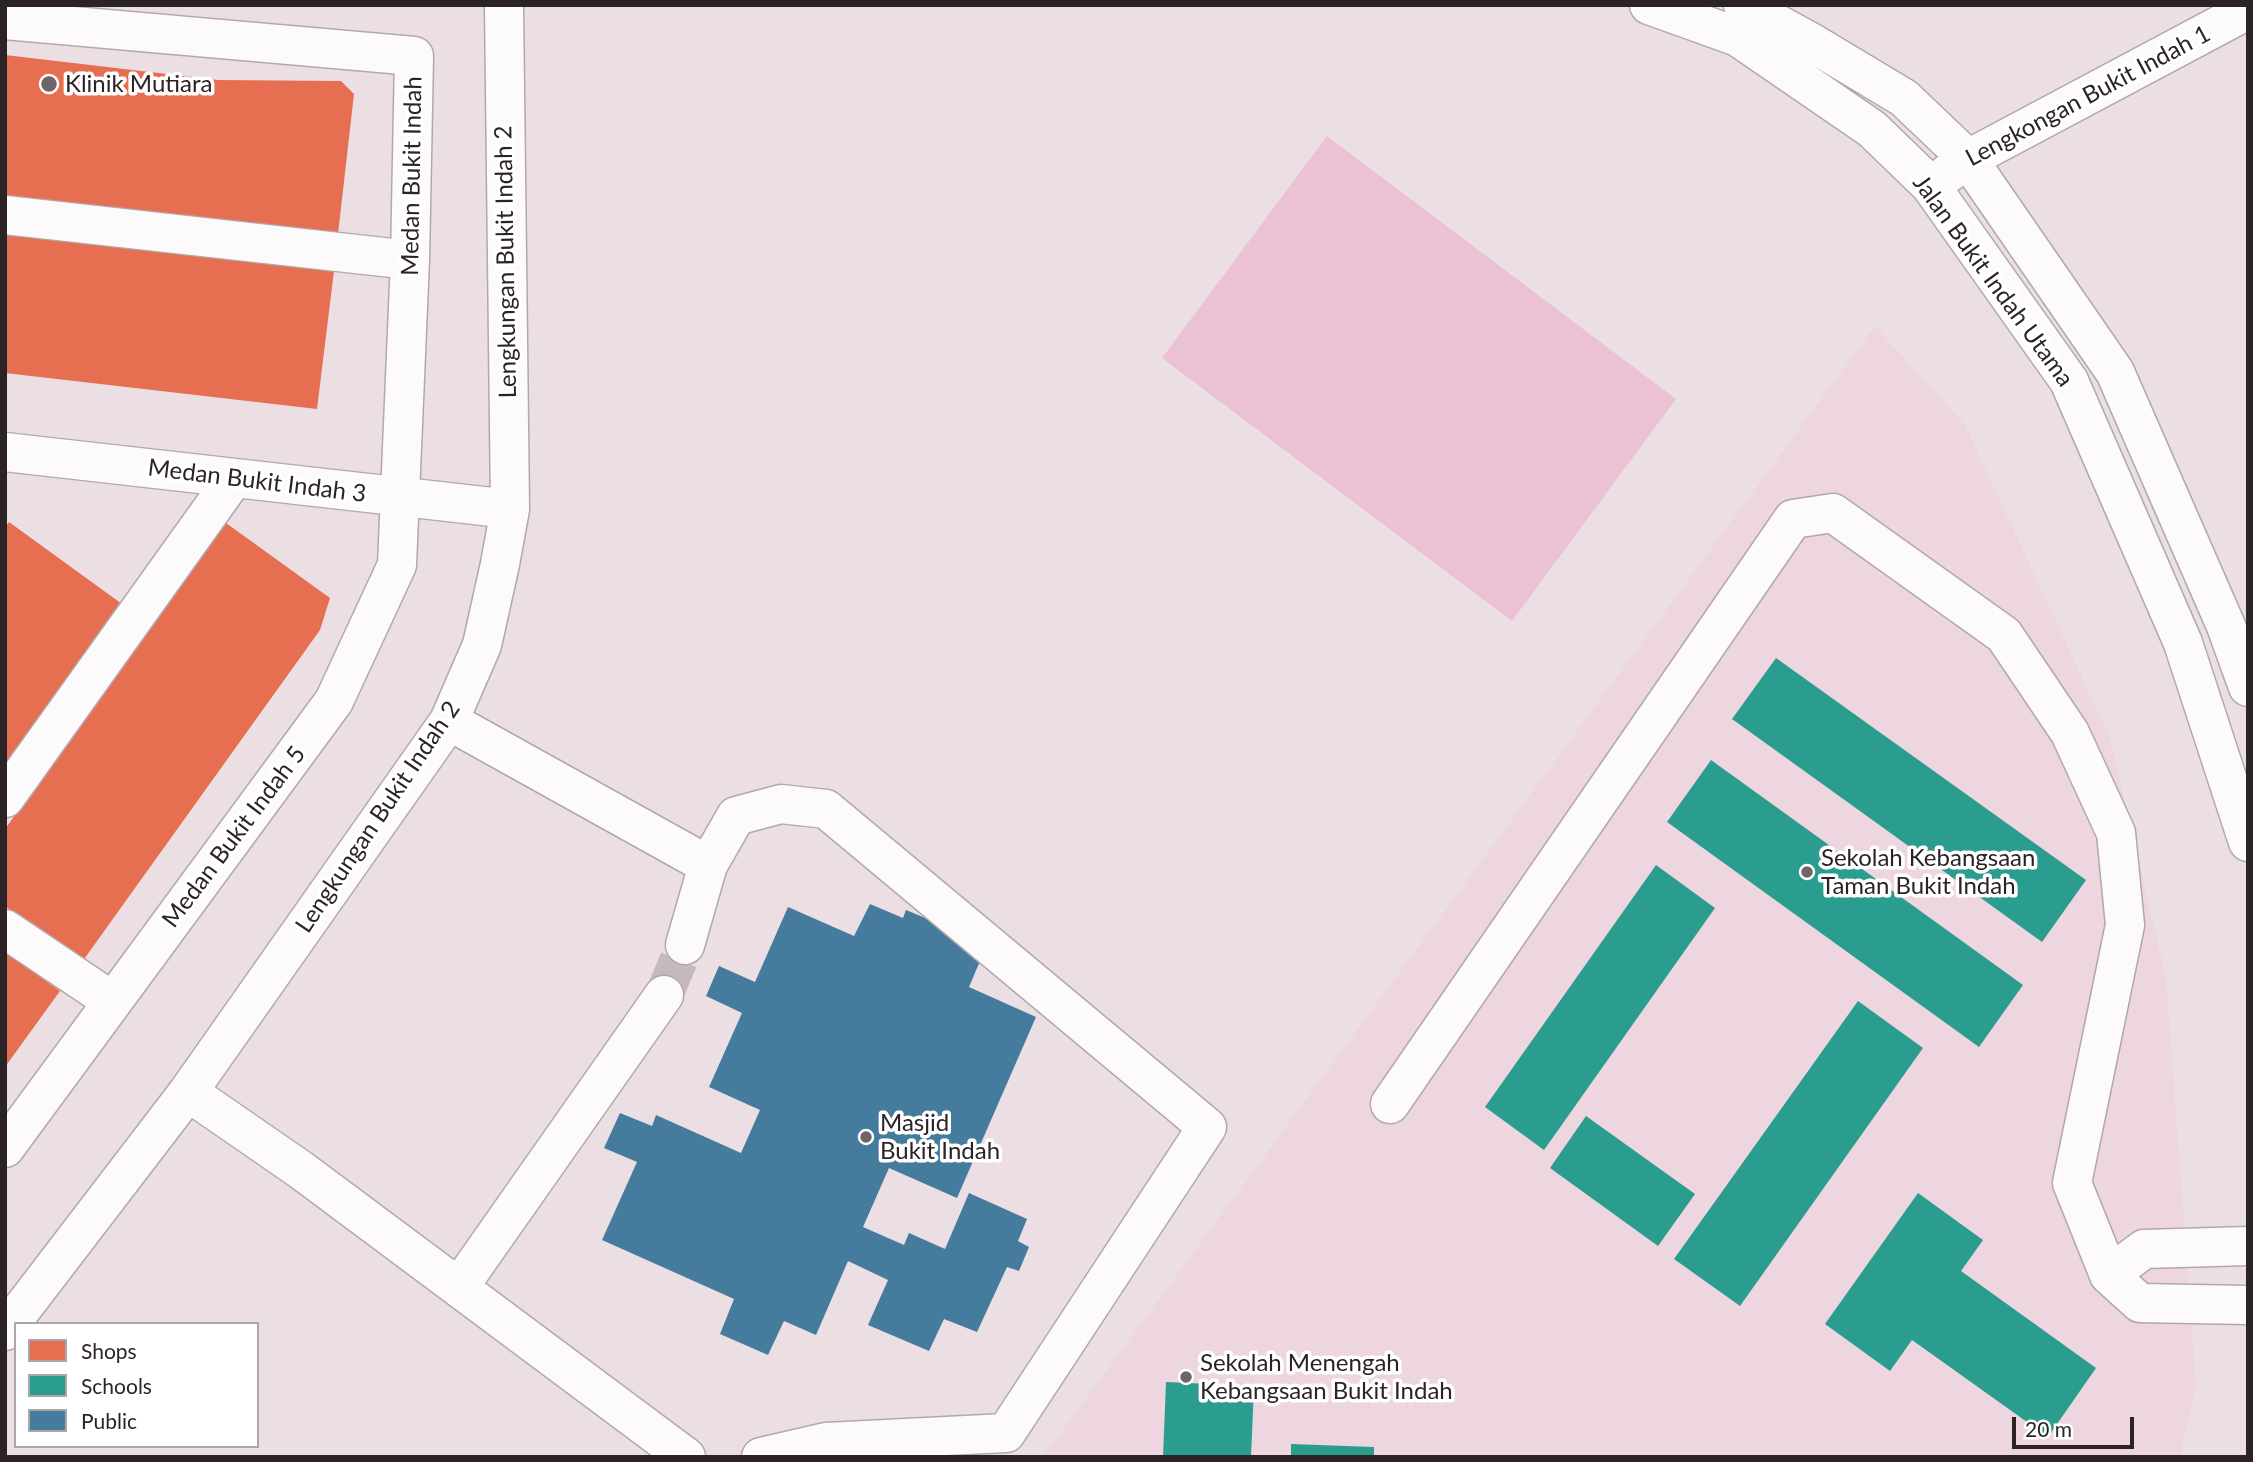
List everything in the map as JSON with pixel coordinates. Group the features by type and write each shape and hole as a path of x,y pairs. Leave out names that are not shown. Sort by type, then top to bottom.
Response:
{"street":[{"path":"495,5 504,60"},
{"name":"Lengkungan Bukit Indah 2","path":"5,1331 188,1091 449,721 482,645 510,509 504,5"},
{"path":"504,60 526,5"},
{"name":"Jalan Bukit Indah Utama","path":"1648,5 1738,37 1872,129 1930,185 2069,381 2183,643 2248,842"},
{"name":"Jalan Bukit Indah Utama","path":"1743,5 1815,44 1904,98 1968,159 2115,372 2226,626 2248,687"},
{"name":"Lengkongan Bukit Indah 1","path":"1930,185 1968,159 2248,10"},
{"name":"Medan Bukit Indah","path":"5,20 414,56 401,497"},
{"path":"5,215 410,260"},
{"name":"Medan Bukit Indah 3","path":"5,452 510,509"},
{"path":"5,798 234,478"},
{"name":"Medan Bukit Indah 5","path":"5,1148 334,701 397,565 401,497"},
{"path":"1390,1104 1793,519 1833,513 2004,635 2070,733 2116,833 2125,925 2072,1183 2109,1275 2140,1303 2248,1305"},
{"path":"449,721 708,865"},
{"path":"685,945 708,865 736,816 781,804 826,809 1207,1127 1006,1433 827,1442 761,1457"},
{"path":"5,929 112,1001"},
{"path":"459,1287 664,995"},
{"path":"188,1091 301,1170 685,1457"},
{"path":"2109,1275 2144,1249 2248,1245"}],"shaded area":[{"path":"1327,136 1676,399 1512,621 1162,358"},
{"name":"Sekolah Kebangsaan Taman Bukit Indah","path":"1875,326 1965,425 2110,738 2166,978 2196,1384 2180,1457 1043,1457"}],"building: Shops":[{"path":"5,55 218,80 341,81 354,94 338,234 5,195"},
{"path":"5,233 334,271 317,409 5,373"},
{"path":"9,522 122,604 5,765 5,527"},
{"path":"226,523 330,598 320,630 82,962 5,906 5,829"},
{"path":"5,952 60,991 5,1067"}],"building: Schools":[{"path":"1776,658 2086,880 2042,942 1732,719"},
{"path":"1711,760 2023,985 1979,1047 1667,822"},
{"path":"1656,865 1715,908 1544,1150 1485,1107"},
{"path":"1858,1001 1923,1048 1740,1306 1674,1259"},
{"path":"1586,1116 1695,1194 1658,1246 1550,1168"},
{"path":"1918,1193 1983,1240 1961,1271 2096,1368 2048,1437 1912,1340 1890,1371 1825,1324"},
{"path":"1166,1382 1254,1386 1251,1457 1163,1457"},
{"path":"1291,1444 1374,1447 1374,1457 1291,1457"}],"building: Public":[{"name":"Masjid Bukit Indah","path":"870,904 903,918 906,910 954,930 950,939 983,954 969,987 1036,1017 957,1198 889,1168 863,1227 904,1245 909,1233 945,1249 969,1193 1027,1219 1018,1241 1029,1247 1019,1271 1007,1267 977,1332 944,1319 929,1351 868,1325 888,1280 848,1261 816,1335 784,1321 768,1355 720,1334 734,1299 602,1240 637,1162 604,1148 620,1113 652,1126 656,1115 741,1153 760,1110 709,1087 742,1013 706,996 719,966 755,982 788,907 854,936"}],"tunnel":[{"path":"664,995 685,945"}],"place":[{"name":"Klinik Mutiara","path":"49,84"},
{"name":"Sekolah Kebangsaan Taman Bukit Indah","path":"1807,872"},
{"name":"Masjid Bukit Indah","path":"866,1137"},
{"name":"Sekolah Menengah Kebangsaan Bukit Indah","path":"1186,1377"}]}
